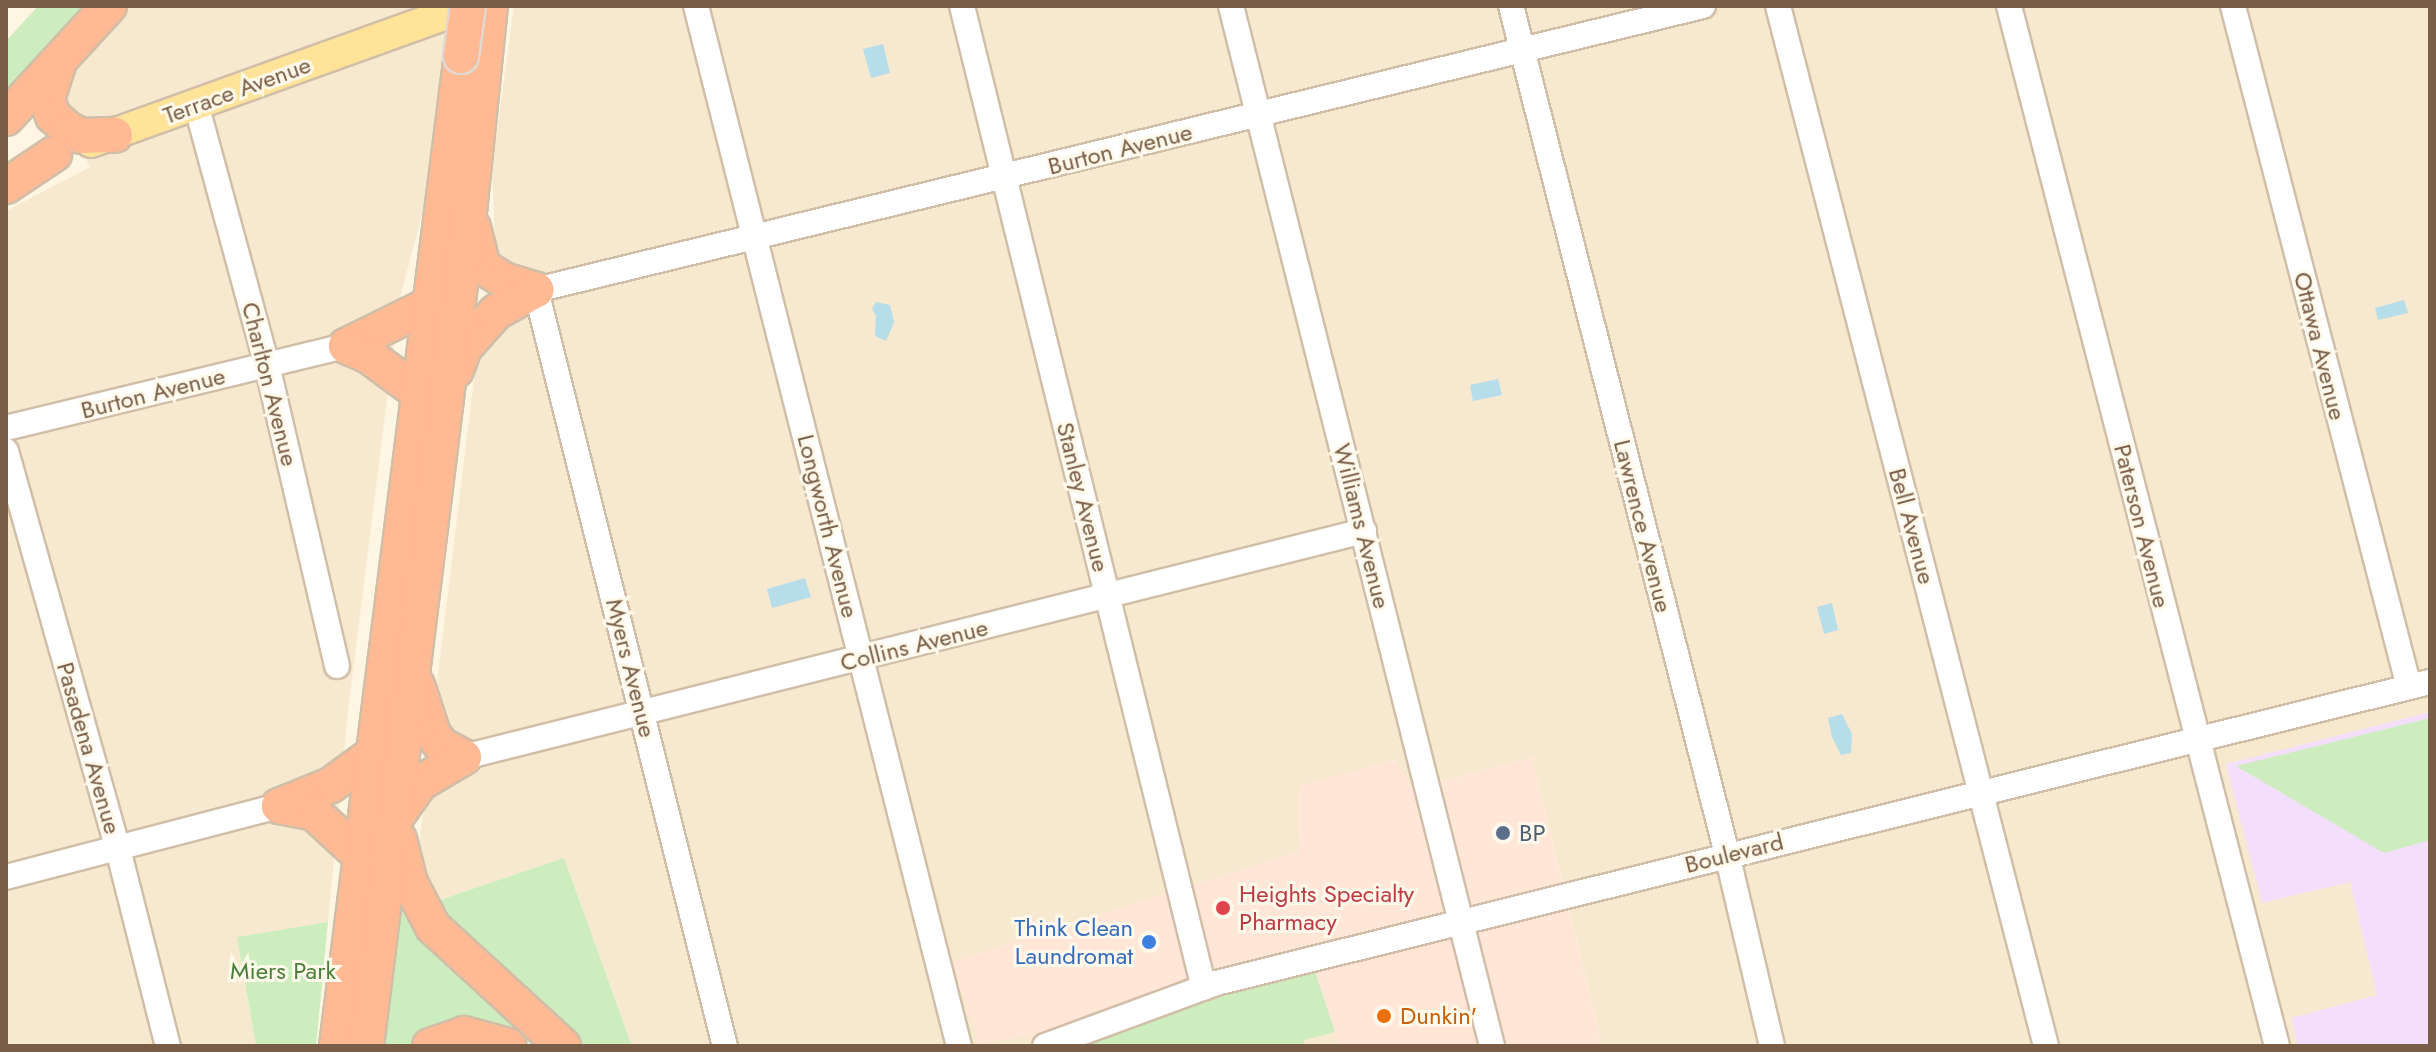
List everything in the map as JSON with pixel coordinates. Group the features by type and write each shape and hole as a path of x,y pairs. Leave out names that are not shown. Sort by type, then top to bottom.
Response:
{"highway":[{"path":"6,118 109,6"},
{"path":"337,1046 373,754 432,397 469,212 473,54 468,6"},
{"path":"366,1046 414,669 432,397 431,304 473,54 490,6"},
{"path":"66,52 48,89 53,116 69,130 82,136 115,135"},
{"path":"6,186 54,154"},
{"path":"469,212 483,267 504,280 536,290"},
{"path":"432,397 464,348 496,312 536,290"},
{"path":"346,346 431,304"},
{"path":"346,346 369,356 432,397"},
{"path":"414,669 426,722 441,745 464,757"},
{"path":"279,806 331,785 373,754"},
{"path":"464,757 420,783 395,820 410,883 433,927 563,1046"},
{"path":"279,806 314,813 361,856"},
{"path":"430,1046 464,1034 508,1046"}],"main road":[{"name":"Terrace Avenue","path":"6,171 115,135 468,6"}],"street":[{"name":"Longworth Avenue","path":"696,6 959,1046"},
{"name":"Stanley Avenue","path":"962,6 1204,988"},
{"name":"Williams Avenue","path":"1231,6 1492,1046"},
{"name":"Lawrence Avenue","path":"1511,6 1727,854 1772,1046"},
{"name":"Burton Avenue","path":"536,290 755,240 1703,6"},
{"name":"Bell Avenue","path":"1778,6 2046,1046"},
{"name":"Paterson Avenue","path":"2009,6 2277,1046"},
{"name":"Ottawa Avenue","path":"2233,6 2419,684"},
{"name":"Charlton Avenue","path":"196,104 267,365 337,666"},
{"name":"Myers Avenue","path":"536,290 725,1046"},
{"name":"Burton Avenue","path":"6,428 346,346"},
{"name":"Pasadena Avenue","path":"6,451 118,849 168,1046"},
{"name":"Collins Avenue","path":"464,757 1364,531"},
{"name":"Boulevard","path":"1045,1046 1204,988 1727,854 2419,684"},
{"path":"6,877 279,806"}],"shaded area":[{"path":"120,6 452,6 431,180 399,302 348,711 328,922 237,937 256,1046 6,1046 6,211 90,167 57,101 52,81"},
{"path":"514,6 2430,6 2430,1046 1594,1046 1602,1043 1532,757 1414,789 1298,787 1299,851 952,963 1317,999 1342,1046 632,1046 564,858 425,905 416,861 426,795 459,748 434,707 474,379 496,272 492,167"},
{"path":"2430,712 2430,1046 2298,1046 2291,1018 2377,995 2350,882 2262,903 2226,764"},
{"path":"1532,757 1602,1044 1342,1046 1317,999 979,1043 952,962 1299,851 1298,786 1394,760 1414,789"}],"green space":[{"path":"38,6 91,6 6,100 6,41"},
{"path":"2430,718 2430,840 2384,853 2236,766"},
{"path":"564,858 632,1046 573,1046 425,905"},
{"path":"402,899 547,1046 533,1046 521,1038 384,1046"},
{"name":"Miers Park","path":"328,922 316,1046 256,1046 237,937"},
{"path":"1311,959 1335,1032 1304,1040 1305,1046 1049,1046"}],"water":[{"path":"883,44 890,73 871,78 863,49"},
{"path":"2404,300 2408,313 2378,320 2375,308"},
{"path":"876,302 890,305 894,322 886,341 875,336 876,316 872,309"},
{"path":"1498,379 1502,395 1473,401 1470,385"},
{"path":"805,578 811,597 772,608 767,589"},
{"path":"1832,603 1838,630 1824,634 1817,607"},
{"path":"1842,714 1852,734 1851,753 1841,755 1832,737 1828,718"}],"place":[{"name":"BP","path":"1503,833"},
{"name":"Heights Specialty Pharmacy","path":"1223,908"},
{"name":"Think Clean Laundromat","path":"1149,942"},
{"name":"Dunkin'","path":"1384,1016"}]}
